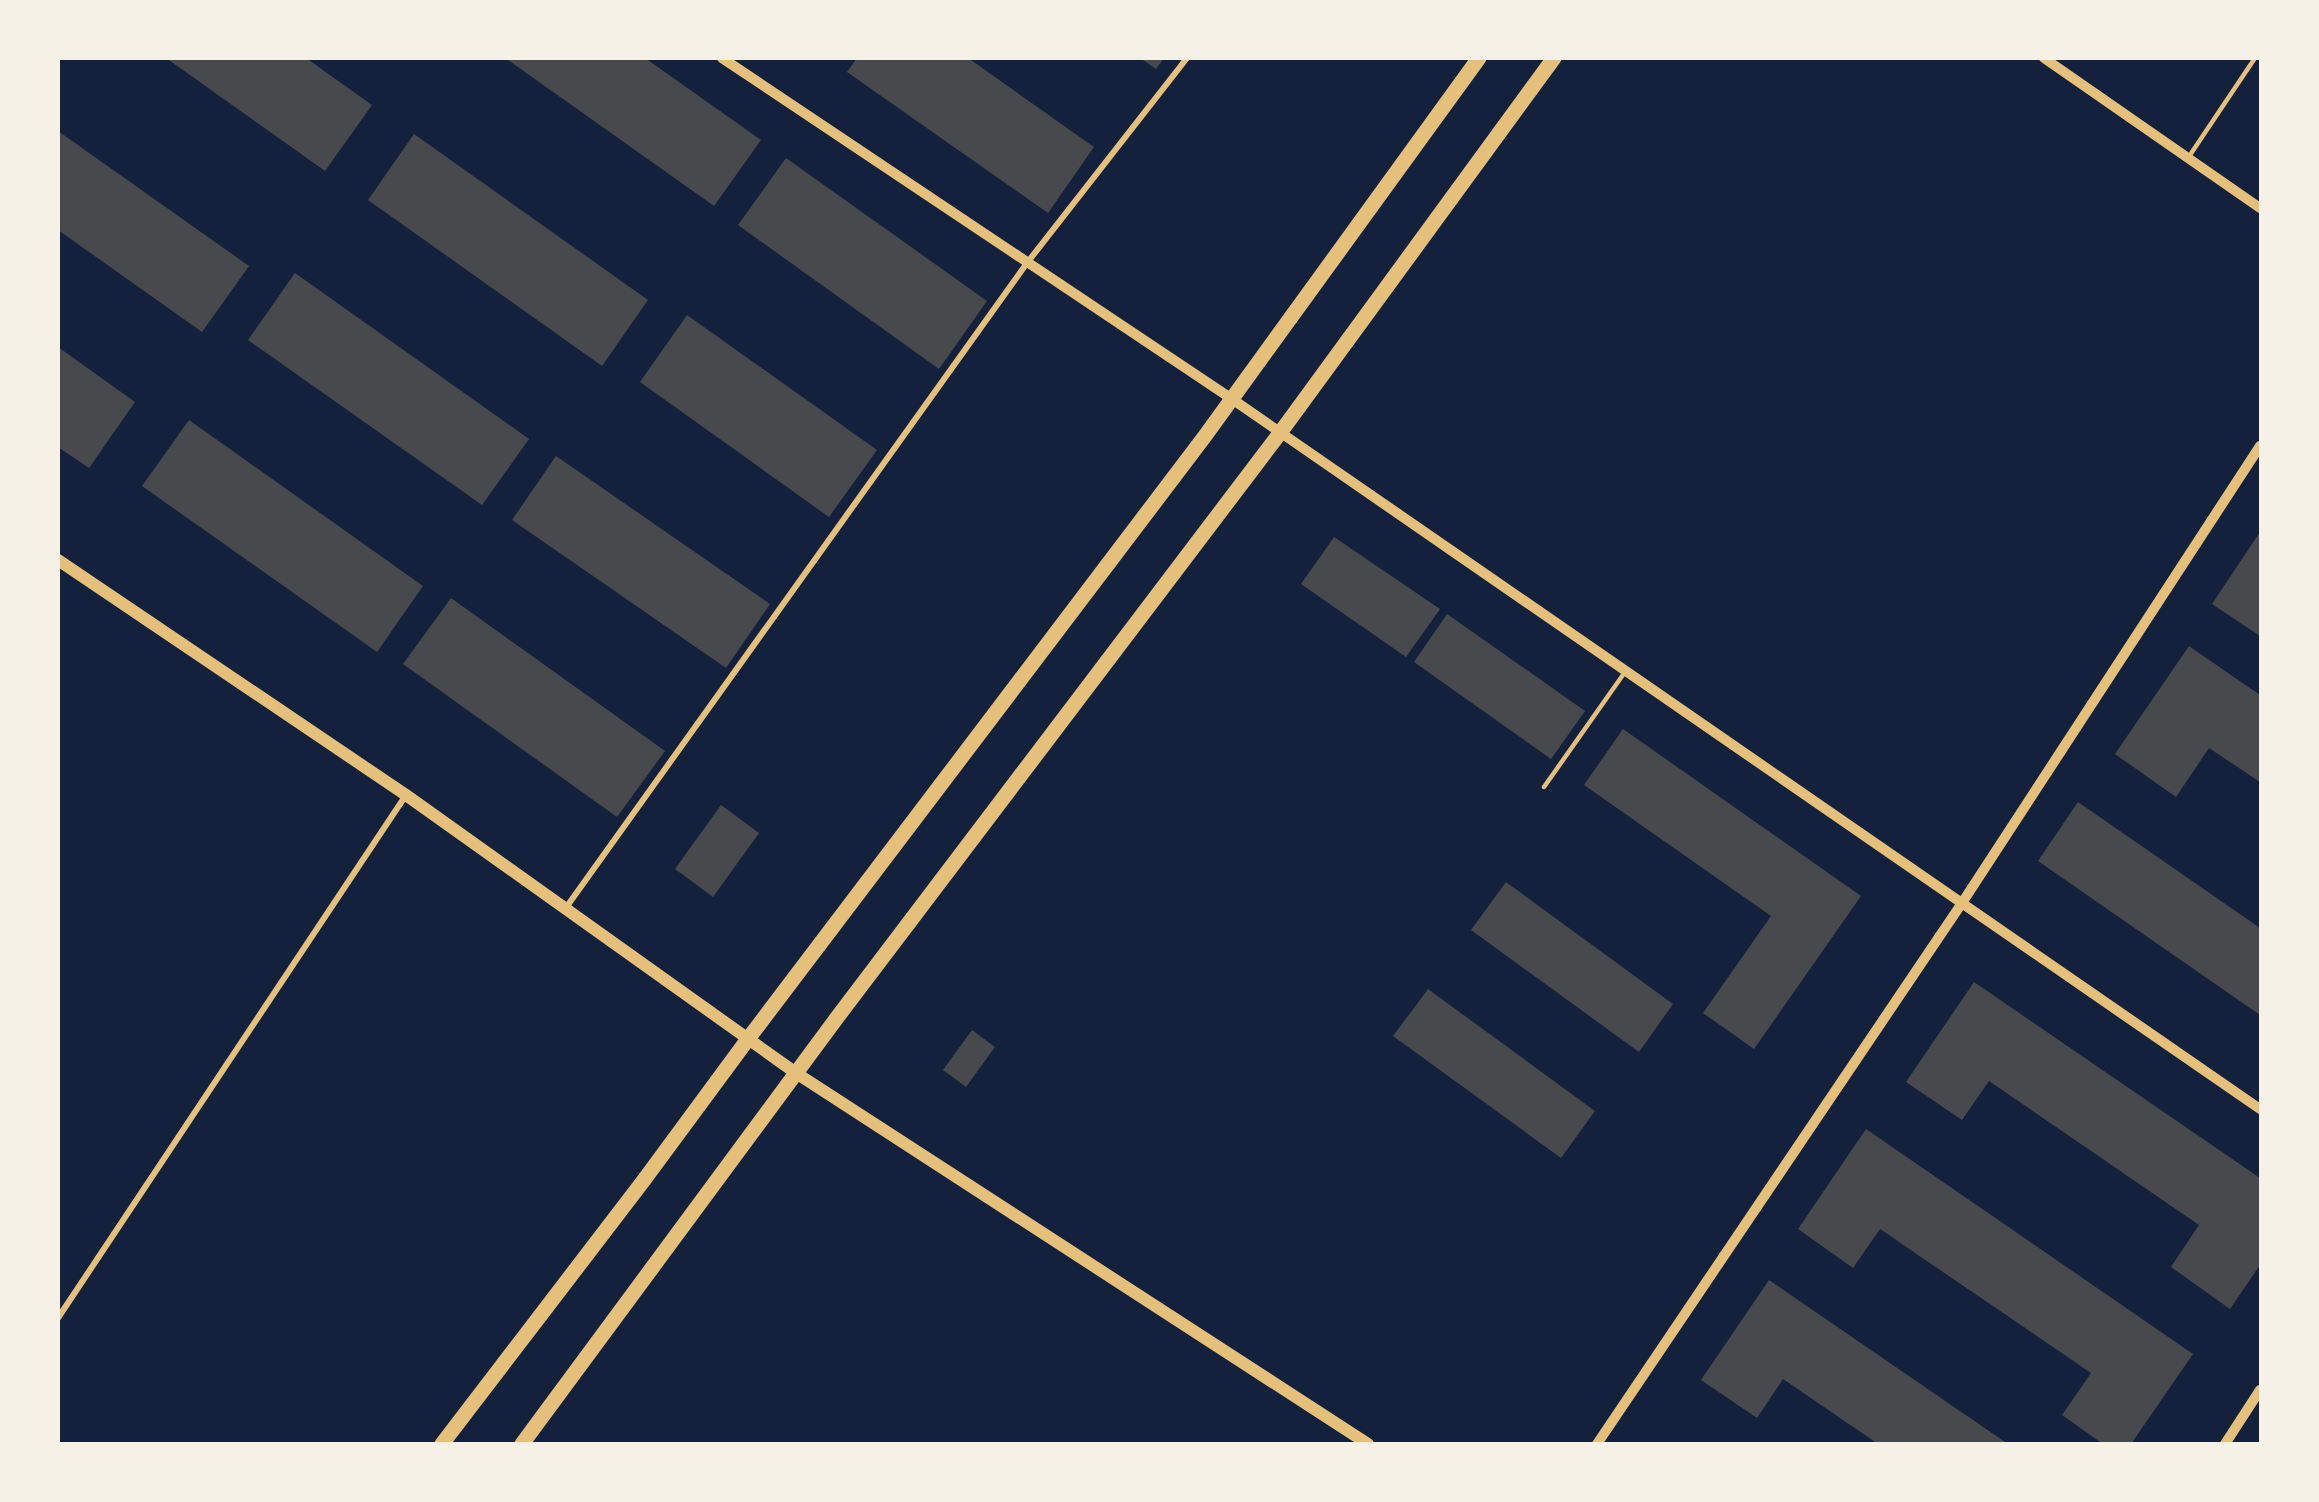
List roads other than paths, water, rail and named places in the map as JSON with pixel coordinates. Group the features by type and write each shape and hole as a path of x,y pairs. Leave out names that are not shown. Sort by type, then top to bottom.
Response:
{"main road":[{"path":"442,1443 644,1180 1232,399 1479,58"},
{"path":"522,1443 796,1073 1280,433 1554,58"},
{"path":"58,560 406,795 796,1073 1368,1443"}],"street":[{"path":"722,58 1232,399 2260,1109"},
{"path":"564,909 1027,263 1187,58"},
{"path":"2044,58 2260,208"},
{"path":"1597,1443 1962,903 2260,446"},
{"path":"58,1318 406,795"},
{"path":"2225,1443 2260,1390"}],"lane":[{"path":"2188,159 2255,58"},
{"path":"1544,787 1626,671"}]}
